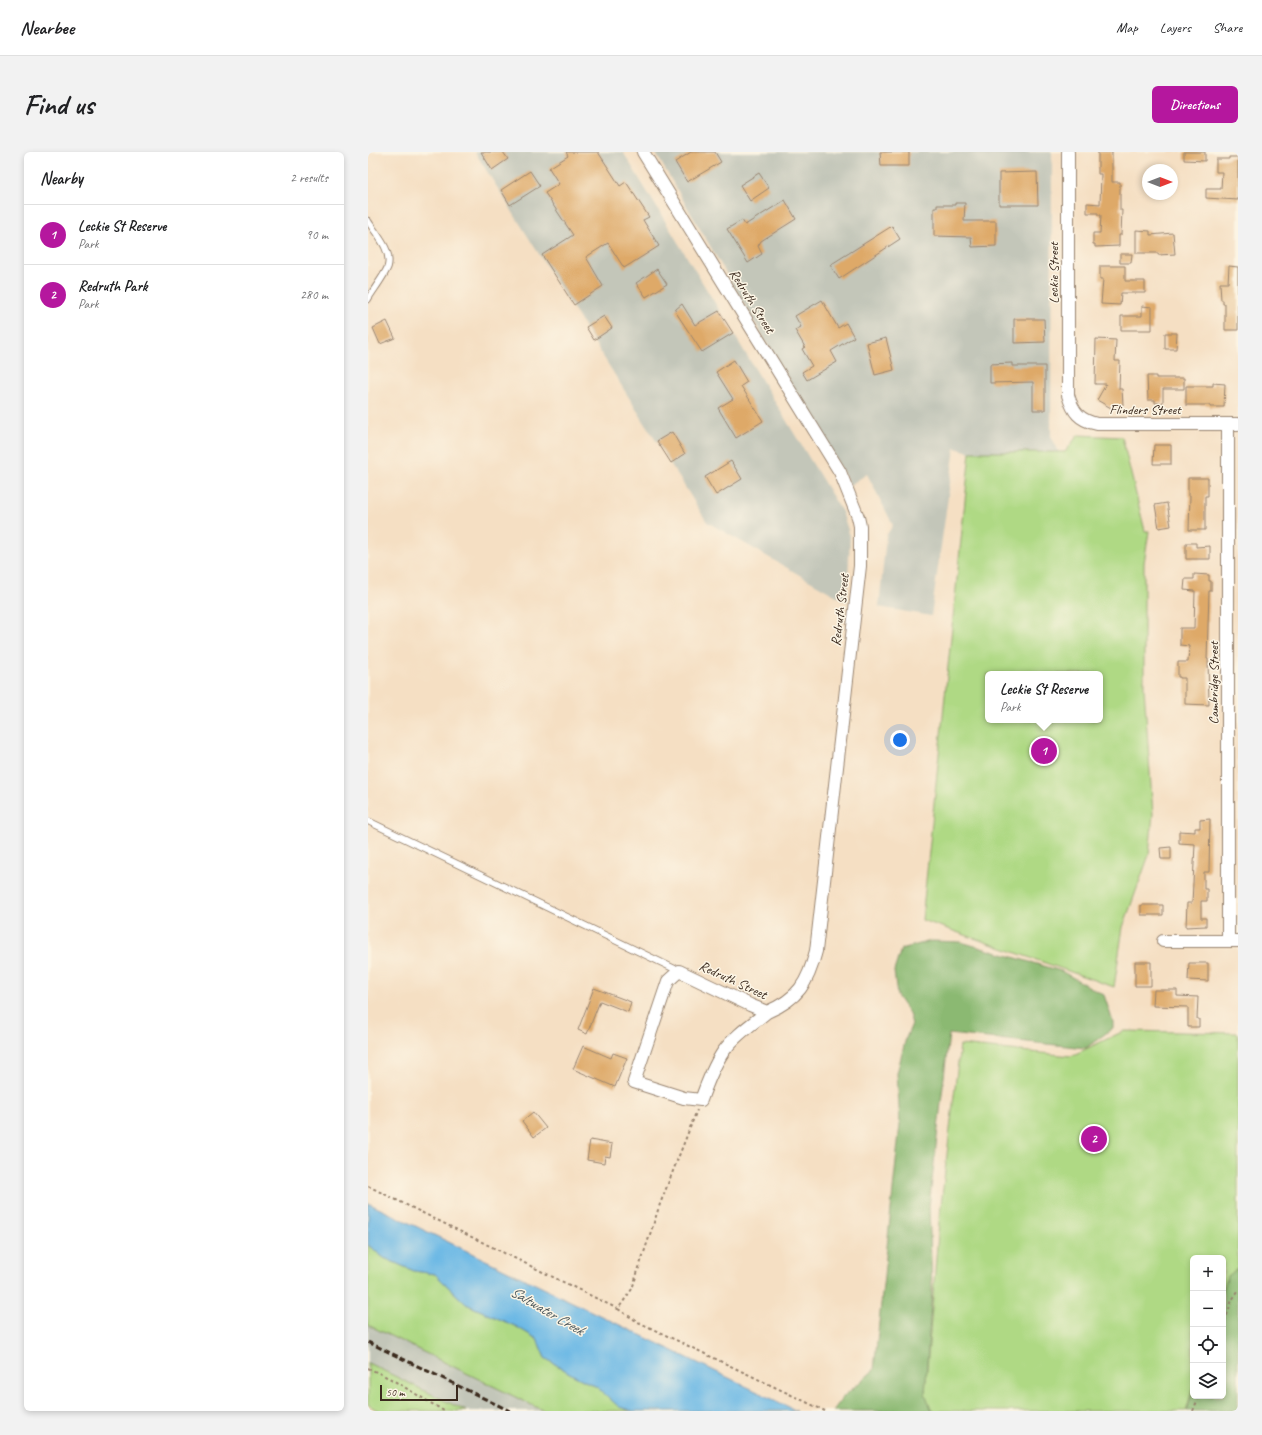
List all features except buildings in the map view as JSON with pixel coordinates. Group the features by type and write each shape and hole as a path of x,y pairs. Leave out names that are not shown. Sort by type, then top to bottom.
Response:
{"street":[{"name":"Redruth Street","path":"643,152 840,472 858,517 860,526 860,566 816,951 812,965 807,977 792,998 781,1006 767,1012 680,971"},
{"name":"Leckie Street","path":"1068,152 1068,395"},
{"name":"Flinders Street","path":"1068,395 1072,407 1077,414 1085,420 1097,424 1233,424"},
{"name":"Cambridge Street","path":"1233,424 1233,941"},
{"path":"1163,941 1233,941"},
{"path":"680,971 668,981 634,1082 684,1098 701,1100 713,1069 724,1050 748,1026 767,1012"}],"lane":[{"path":"368,221 387,251 389,259 388,268 368,298"},
{"path":"368,821 680,971"}],"path":[{"path":"618,1309 632,1289 660,1204 701,1100"},
{"path":"368,1186 618,1309 638,1322 825,1411"},
{"path":"1226,1318 1232,1300 1238,1291"},
{"path":"368,1368 391,1379 444,1411"},
{"path":"1193,1411 1199,1399"}],"shaded area":[{"path":"475,152 623,152 842,512 850,536 847,602 707,522"},
{"path":"655,152 1052,152 1051,436 1059,452 970,452 955,448 931,616 879,607 886,536 893,525 867,474 850,485"},
{"path":"368,1325 544,1411 466,1411 368,1363"}],"green space":[{"path":"1078,435 1122,437 1145,531 1149,531 1144,563 1144,688 1153,814 1149,855 1123,927 1114,987 922,920 970,452 1065,452"},
{"path":"931,941 961,942 1061,971 1104,995 1113,1022 1113,1028 1086,1048 949,1034 929,1206 932,1289 925,1393 932,1411 833,1411 844,1396 874,1370 900,1124 897,1073 906,1038 912,1024 909,1013 897,996 894,971 901,949"},
{"path":"1124,1031 1238,1033 1238,1270 1226,1288 1226,1255 1190,1255 1190,1397 1186,1411 931,1411 925,1393 939,1222 960,1045 1071,1056"},
{"path":"368,1245 384,1258 414,1271 435,1274 466,1304 517,1327 537,1339 545,1358 573,1375 597,1387 619,1406 633,1411 544,1411 368,1325"},
{"path":"1238,1268 1238,1411 1187,1411 1190,1399 1226,1399 1226,1282 1228,1276"},
{"path":"368,1363 466,1411 379,1411 368,1405"}],"water":[{"name":"Saltwater Creek","path":"368,1203 797,1411 633,1411 619,1407 597,1387 573,1375 545,1358 537,1339 517,1327 466,1304 435,1274 414,1271 384,1258 368,1245"}],"railway":[{"path":"368,1342 510,1411"}],"place":[{"name":"Leckie St Reserve","path":"1044,751"},
{"name":"Redruth Park","path":"1094,1139"}]}
